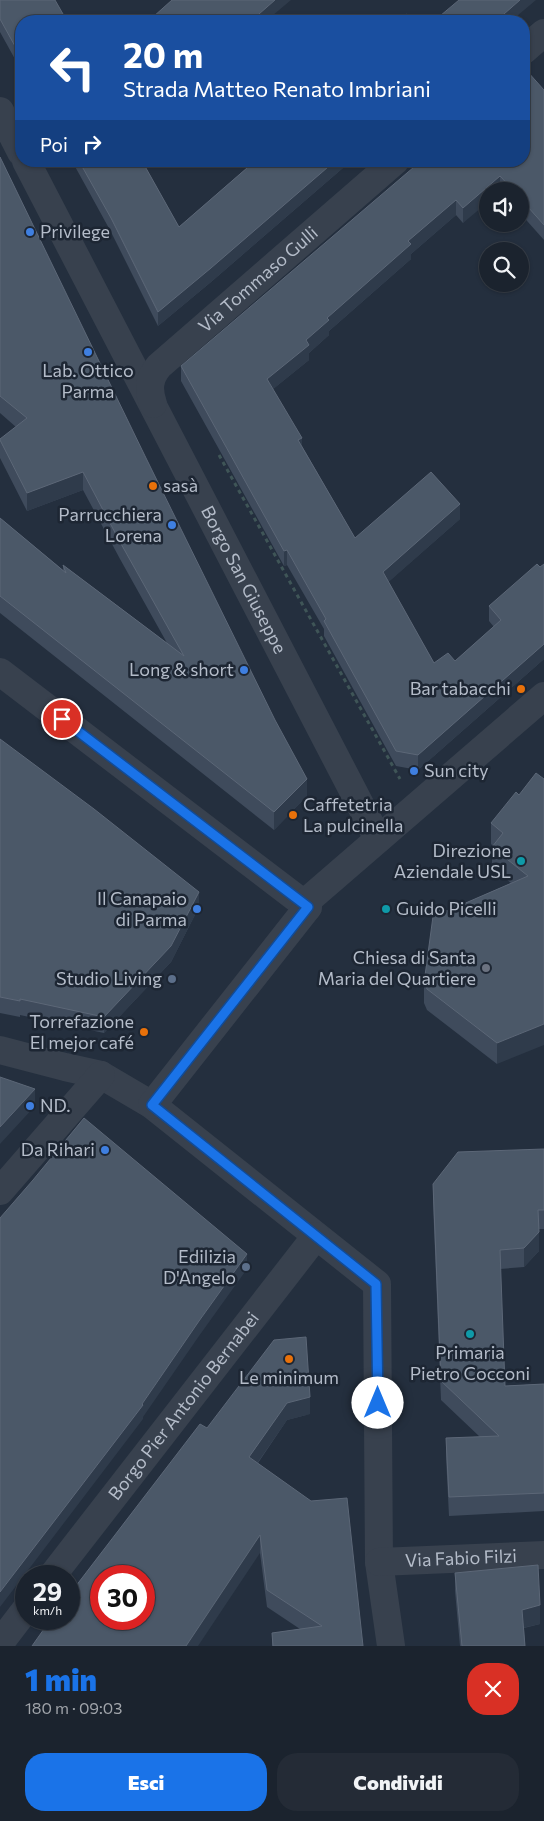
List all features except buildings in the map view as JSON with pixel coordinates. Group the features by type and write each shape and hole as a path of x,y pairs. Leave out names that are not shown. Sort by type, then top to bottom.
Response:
{"street":[{"path":"0,111 15,140"},
{"name":"Borgo San Giuseppe","path":"29,167 378,839"},
{"name":"Via Tommaso Gulli","path":"155,411 150,397 150,384 154,371 388,167"},
{"path":"0,672 308,907"},
{"path":"152,1105 308,907 308,900 544,696"},
{"path":"0,1050 101,1075 152,1105 376,1284 379,1562 391,1646"},
{"path":"0,1191 101,1075"},
{"name":"Borgo Pier Antonio Bernabei","path":"61,1565 316,1236"},
{"name":"Via Fabio Filzi","path":"379,1562 544,1555"},
{"path":"0,1643 15,1623"}],"path":[{"path":"217,453 399,778 419,804"}],"place":[{"name":"Privilege","path":"30,232"},
{"name":"Lab. Ottico Parma","path":"88,352"},
{"name":"sasà","path":"153,486"},
{"name":"Parrucchiera Lorena","path":"172,525"},
{"name":"Long & short","path":"244,670"},
{"name":"Bar tabacchi","path":"521,689"},
{"name":"Sun city","path":"414,771"},
{"name":"Caffetetria La pulcinella","path":"293,815"},
{"name":"Direzione Aziendale USL","path":"521,861"},
{"name":"Il Canapaio di Parma","path":"197,909"},
{"name":"Guido Picelli","path":"386,909"},
{"name":"Chiesa di Santa Maria del Quartiere","path":"486,968"},
{"name":"Studio Living","path":"172,979"},
{"name":"Torrefazione El mejor café","path":"144,1032"},
{"name":"ND.","path":"30,1106"},
{"name":"Da Rihari","path":"105,1150"},
{"name":"Edilizia D'Angelo","path":"246,1267"},
{"name":"Primaria Pietro Cocconi","path":"470,1334"},
{"name":"Le minimum","path":"289,1359"}],"route":[{"path":"62,719 308,907 152,1105 376,1284 378,1403"}]}
